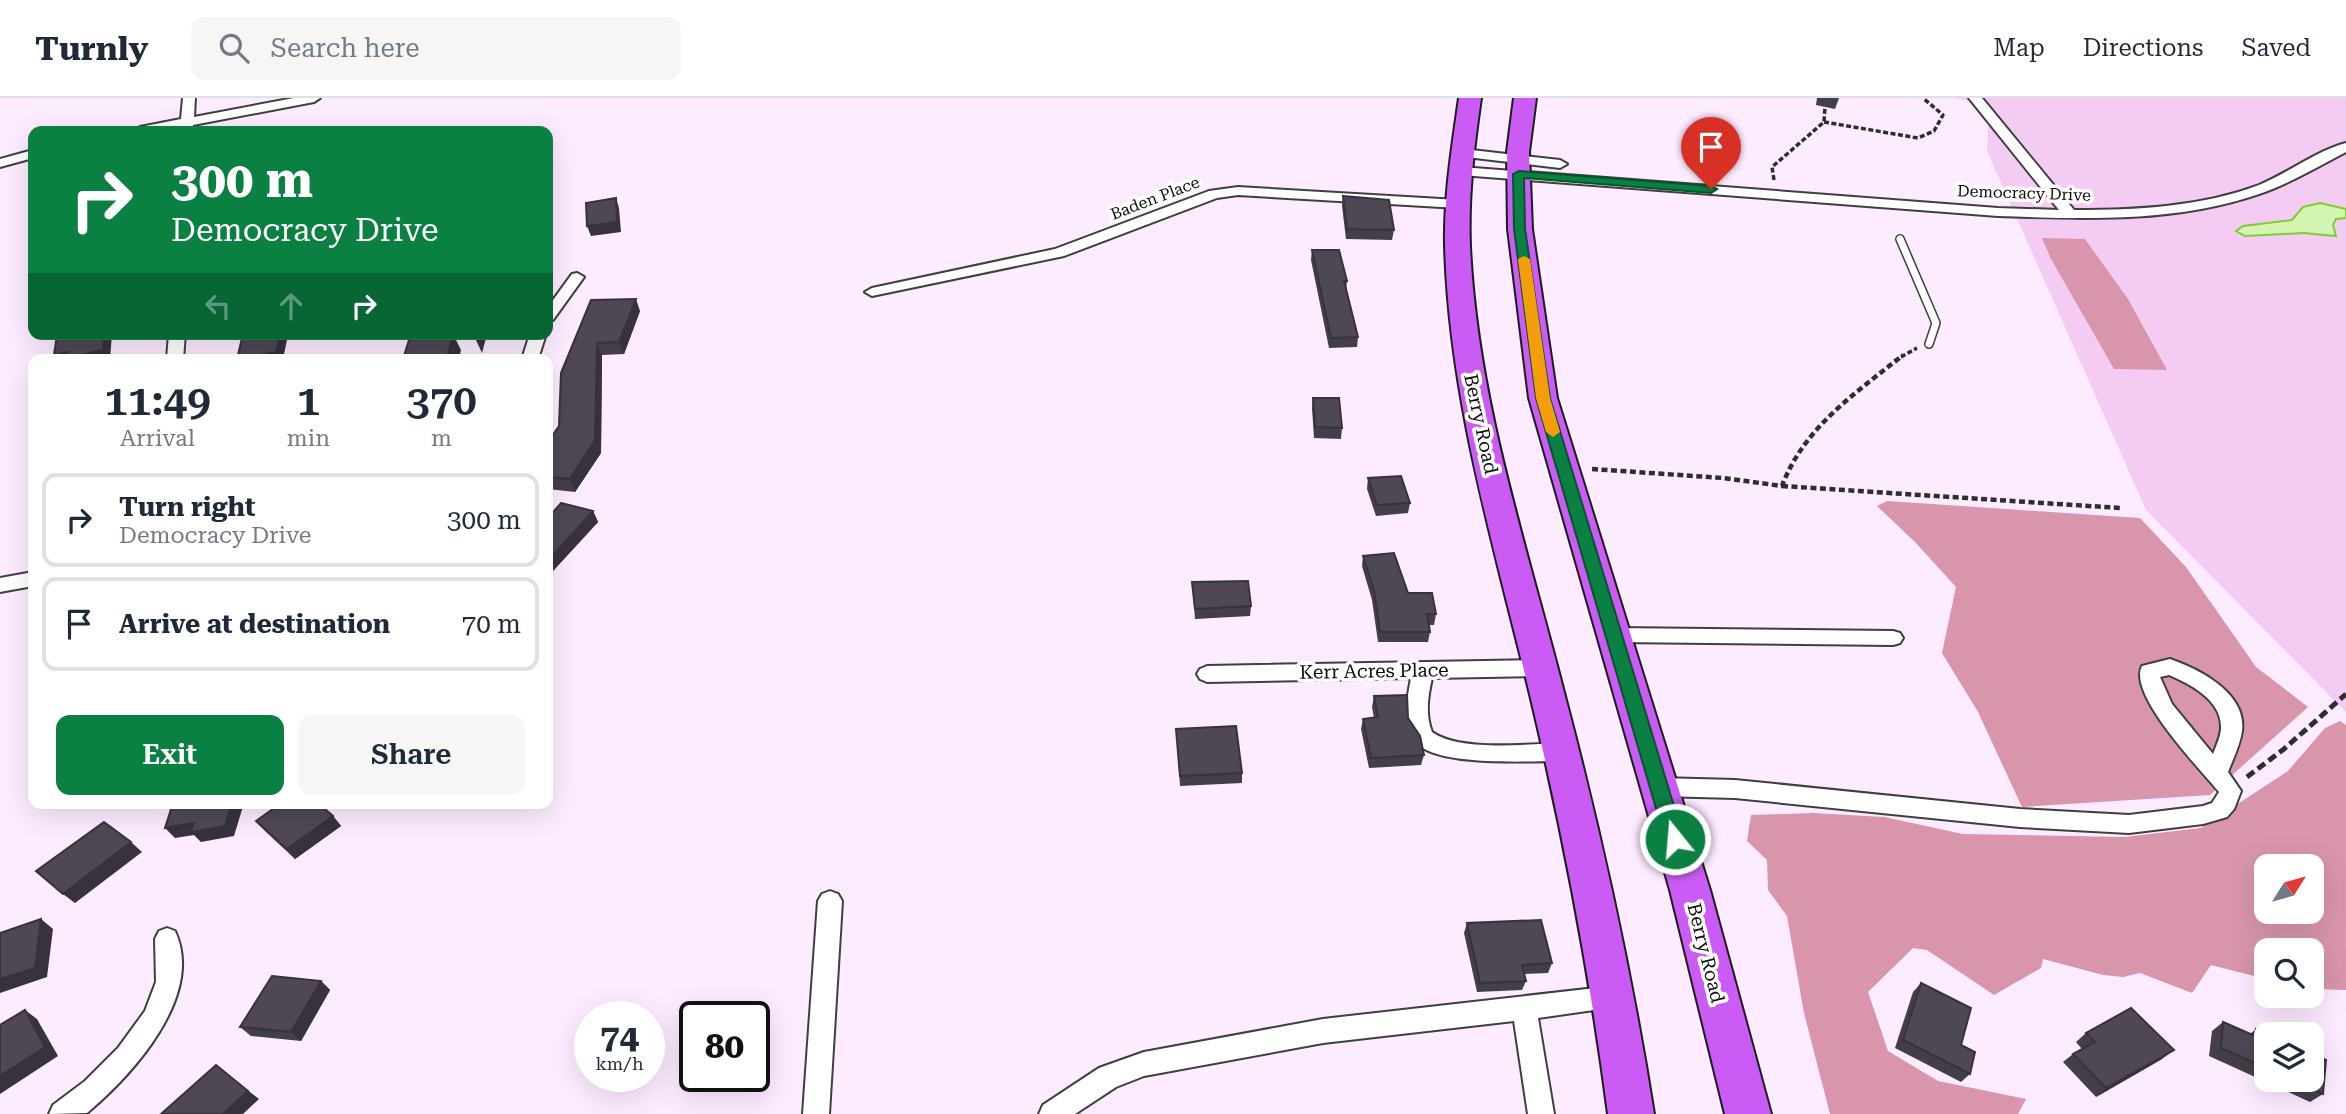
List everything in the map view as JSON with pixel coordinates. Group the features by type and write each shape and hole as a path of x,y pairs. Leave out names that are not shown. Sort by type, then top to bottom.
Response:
{"highway":[{"name":"Berry Road","path":"1470,98 1461,176 1461,319 1474,406 1587,862 1613,998 1631,1114"},
{"name":"Berry Road","path":"1525,98 1519,167 1520,229 1543,398 1690,890 1748,1114"}],"street":[{"path":"186,126 189,98"},
{"path":"190,126 314,98"},
{"path":"1975,98 2071,215"},
{"name":"Democracy Drive","path":"1461,176 1519,167 1688,187 1998,212 2071,215 2156,212 2202,204 2253,191 2346,147"},
{"path":"0,163 28,155"},
{"name":"Baden Place","path":"872,292 1059,253 1214,194 1461,176"},
{"path":"553,310 577,277"},
{"path":"0,585 28,580"},
{"path":"1615,635 1893,638"},
{"path":"1659,787 1749,790 2020,818 2129,824 2203,815 2219,810 2226,803 2223,783 2224,749 2233,731 2230,714 2215,693 2194,676 2170,667 2149,671 2148,679 2157,698 2223,783"},
{"name":"Kerr Acres Place","path":"1207,674 1541,668"},
{"path":"1423,670 1417,716 1423,737 1433,746 1461,751 1561,752"},
{"path":"816,1114 830,901"},
{"path":"62,1114 118,1069 151,1022 168,983 167,939"},
{"path":"1052,1114 1108,1077 1144,1064 1323,1031 1613,998"},
{"path":"1524,1008 1541,1114"}],"lane":[{"path":"1900,239 1936,323 1929,344"}],"path":[{"path":"1824,122 1918,138 1931,134 1939,127 1943,115 1923,98"},
{"path":"1780,195 1772,167 1824,122 1825,107"},
{"path":"1782,486 1793,457 1835,413 1908,351 1929,344"},
{"path":"1564,468 1723,478 1782,486 2120,508"},
{"path":"2223,783 2284,749 2346,694"}],"shaded area":[{"path":"1952,98 2346,98 2346,712 2146,510 1987,151 1989,104"},
{"path":"2320,203 2346,209 2346,218 2336,219 2333,225 2336,236 2304,233 2245,236 2236,231 2243,226 2292,220 2303,207"},
{"path":"2042,238 2085,239 2128,299 2167,370 2114,369 2051,259"},
{"path":"1887,501 2140,518 2186,567 2256,667 2308,707 2210,795 2022,807 1978,712 1942,653 1956,587 1877,506"},
{"path":"2340,721 2346,725 2346,990 2324,989 2324,938 2254,938 2254,976 2211,965 2192,993 2140,973 2123,977 2103,975 2043,959 2041,968 1994,995 1927,950 1913,948 1868,992 1888,1051 1938,1081 2026,1099 2018,1114 1830,1114 1804,1013 1787,916 1768,890 1767,860 1747,841 1751,815 1813,813 1884,817 1963,834 2124,837 2201,828 2288,771 2325,728"}],"building":[{"path":"1343,196 1389,200 1394,230 1347,229"},
{"path":"616,198 617,222 587,226 586,203"},
{"path":"1312,250 1339,250 1358,337 1331,338"},
{"path":"636,299 619,342 597,343 595,440 570,479 553,477 553,435 559,426 561,373 591,300"},
{"path":"56,340 104,340 103,350 85,354 54,354"},
{"path":"242,340 279,340 276,352 238,354"},
{"path":"409,340 452,340 448,354 405,354"},
{"path":"1313,398 1339,398 1342,428 1315,427"},
{"path":"1401,476 1410,503 1377,505 1368,478"},
{"path":"561,503 593,511 553,555 553,512"},
{"path":"1394,553 1408,593 1432,593 1436,614 1427,614 1430,632 1380,632 1374,590 1363,556"},
{"path":"1248,581 1251,606 1195,609 1192,582"},
{"path":"1407,695 1408,718 1420,736 1424,755 1371,758 1363,719 1378,717 1374,696"},
{"path":"1236,726 1242,773 1180,776 1176,729"},
{"path":"171,809 230,809 225,826 191,832 194,823 165,828"},
{"path":"273,809 325,809 333,816 287,849 256,821"},
{"path":"104,822 131,842 63,894 36,871"},
{"path":"41,919 35,968 0,979 0,933"},
{"path":"1541,920 1552,963 1522,965 1526,981 1480,983 1467,923"},
{"path":"272,976 321,981 291,1032 240,1027"},
{"path":"1921,983 1971,1008 1961,1045 1975,1052 1970,1074 1903,1040"},
{"path":"2131,1008 2174,1050 2106,1088 2073,1054 2095,1042 2086,1033"},
{"path":"25,1010 45,1047 0,1076 0,1025"},
{"path":"2223,1022 2254,1036 2254,1063 2221,1048"},
{"path":"216,1065 248,1091 223,1114 161,1114"}],"slow traffic":[{"path":"1524,259 1543,398 1553,432"}],"route":[{"path":"1675,839 1543,398 1520,229 1519,174 1711,189"}]}
